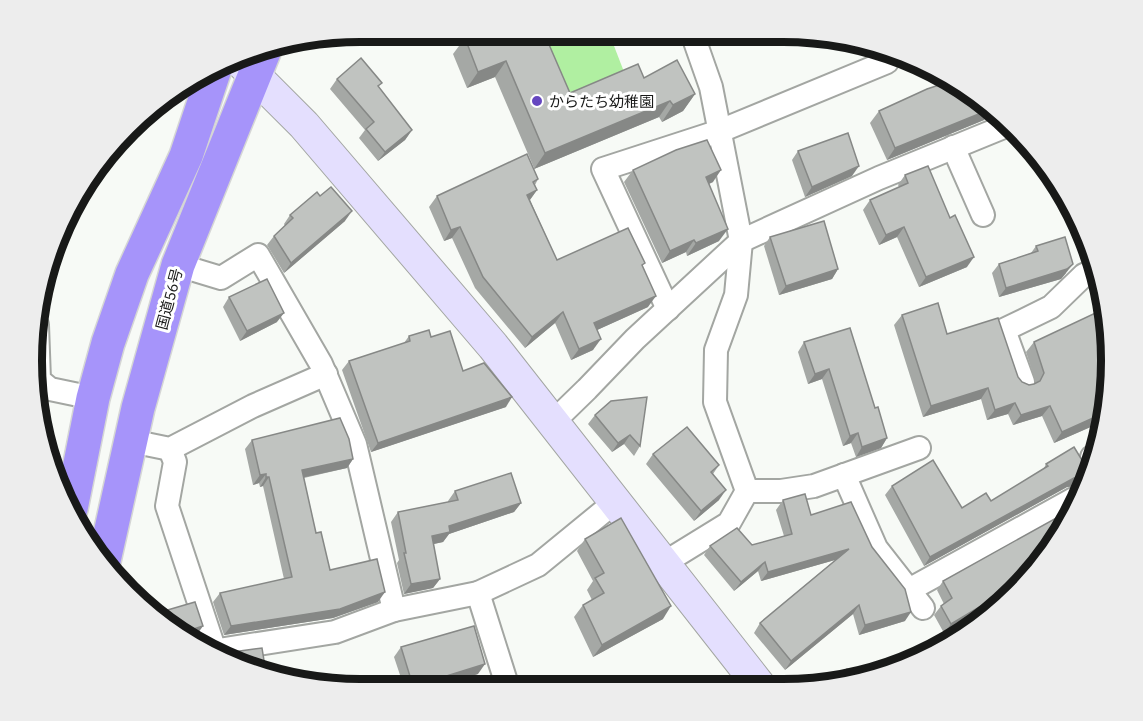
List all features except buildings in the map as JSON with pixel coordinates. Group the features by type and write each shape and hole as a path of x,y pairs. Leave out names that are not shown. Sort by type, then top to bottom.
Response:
{"highway":[{"name":"国道56号","path":"106,551 131,441 178,265 251,61"},
{"path":"73,497 93,398 108,343 132,274 186,156 210,80"}],"street":[{"path":"664,563 729,523 747,490 715,402 716,350 736,295 741,241 711,87 695,42"},
{"path":"668,309 603,169 720,131 887,62 886,60"},
{"path":"253,61 304,125 493,346 754,679"},
{"path":"552,423 635,339 741,241 879,178 1001,128"},
{"path":"953,147 983,215"},
{"path":"178,265 220,278 258,255 326,374 355,444 394,610"},
{"path":"1023,382 1004,330 1051,308 1088,273"},
{"path":"131,441 170,449 253,406 326,374"},
{"path":"43,383 50,389 93,398"},
{"path":"747,490 781,490 814,486 919,448"},
{"path":"170,449 175,462 167,506 210,641"},
{"path":"844,475 876,548 923,608"},
{"path":"226,649 335,632 394,610 478,593 538,565 615,502"},
{"path":"909,590 1066,504"},
{"path":"478,593 505,679"}],"green space":[{"path":"532,42 612,42 626,77 559,105"}],"place":[{"name":"からたち幼稚園","path":"537,101"}]}
